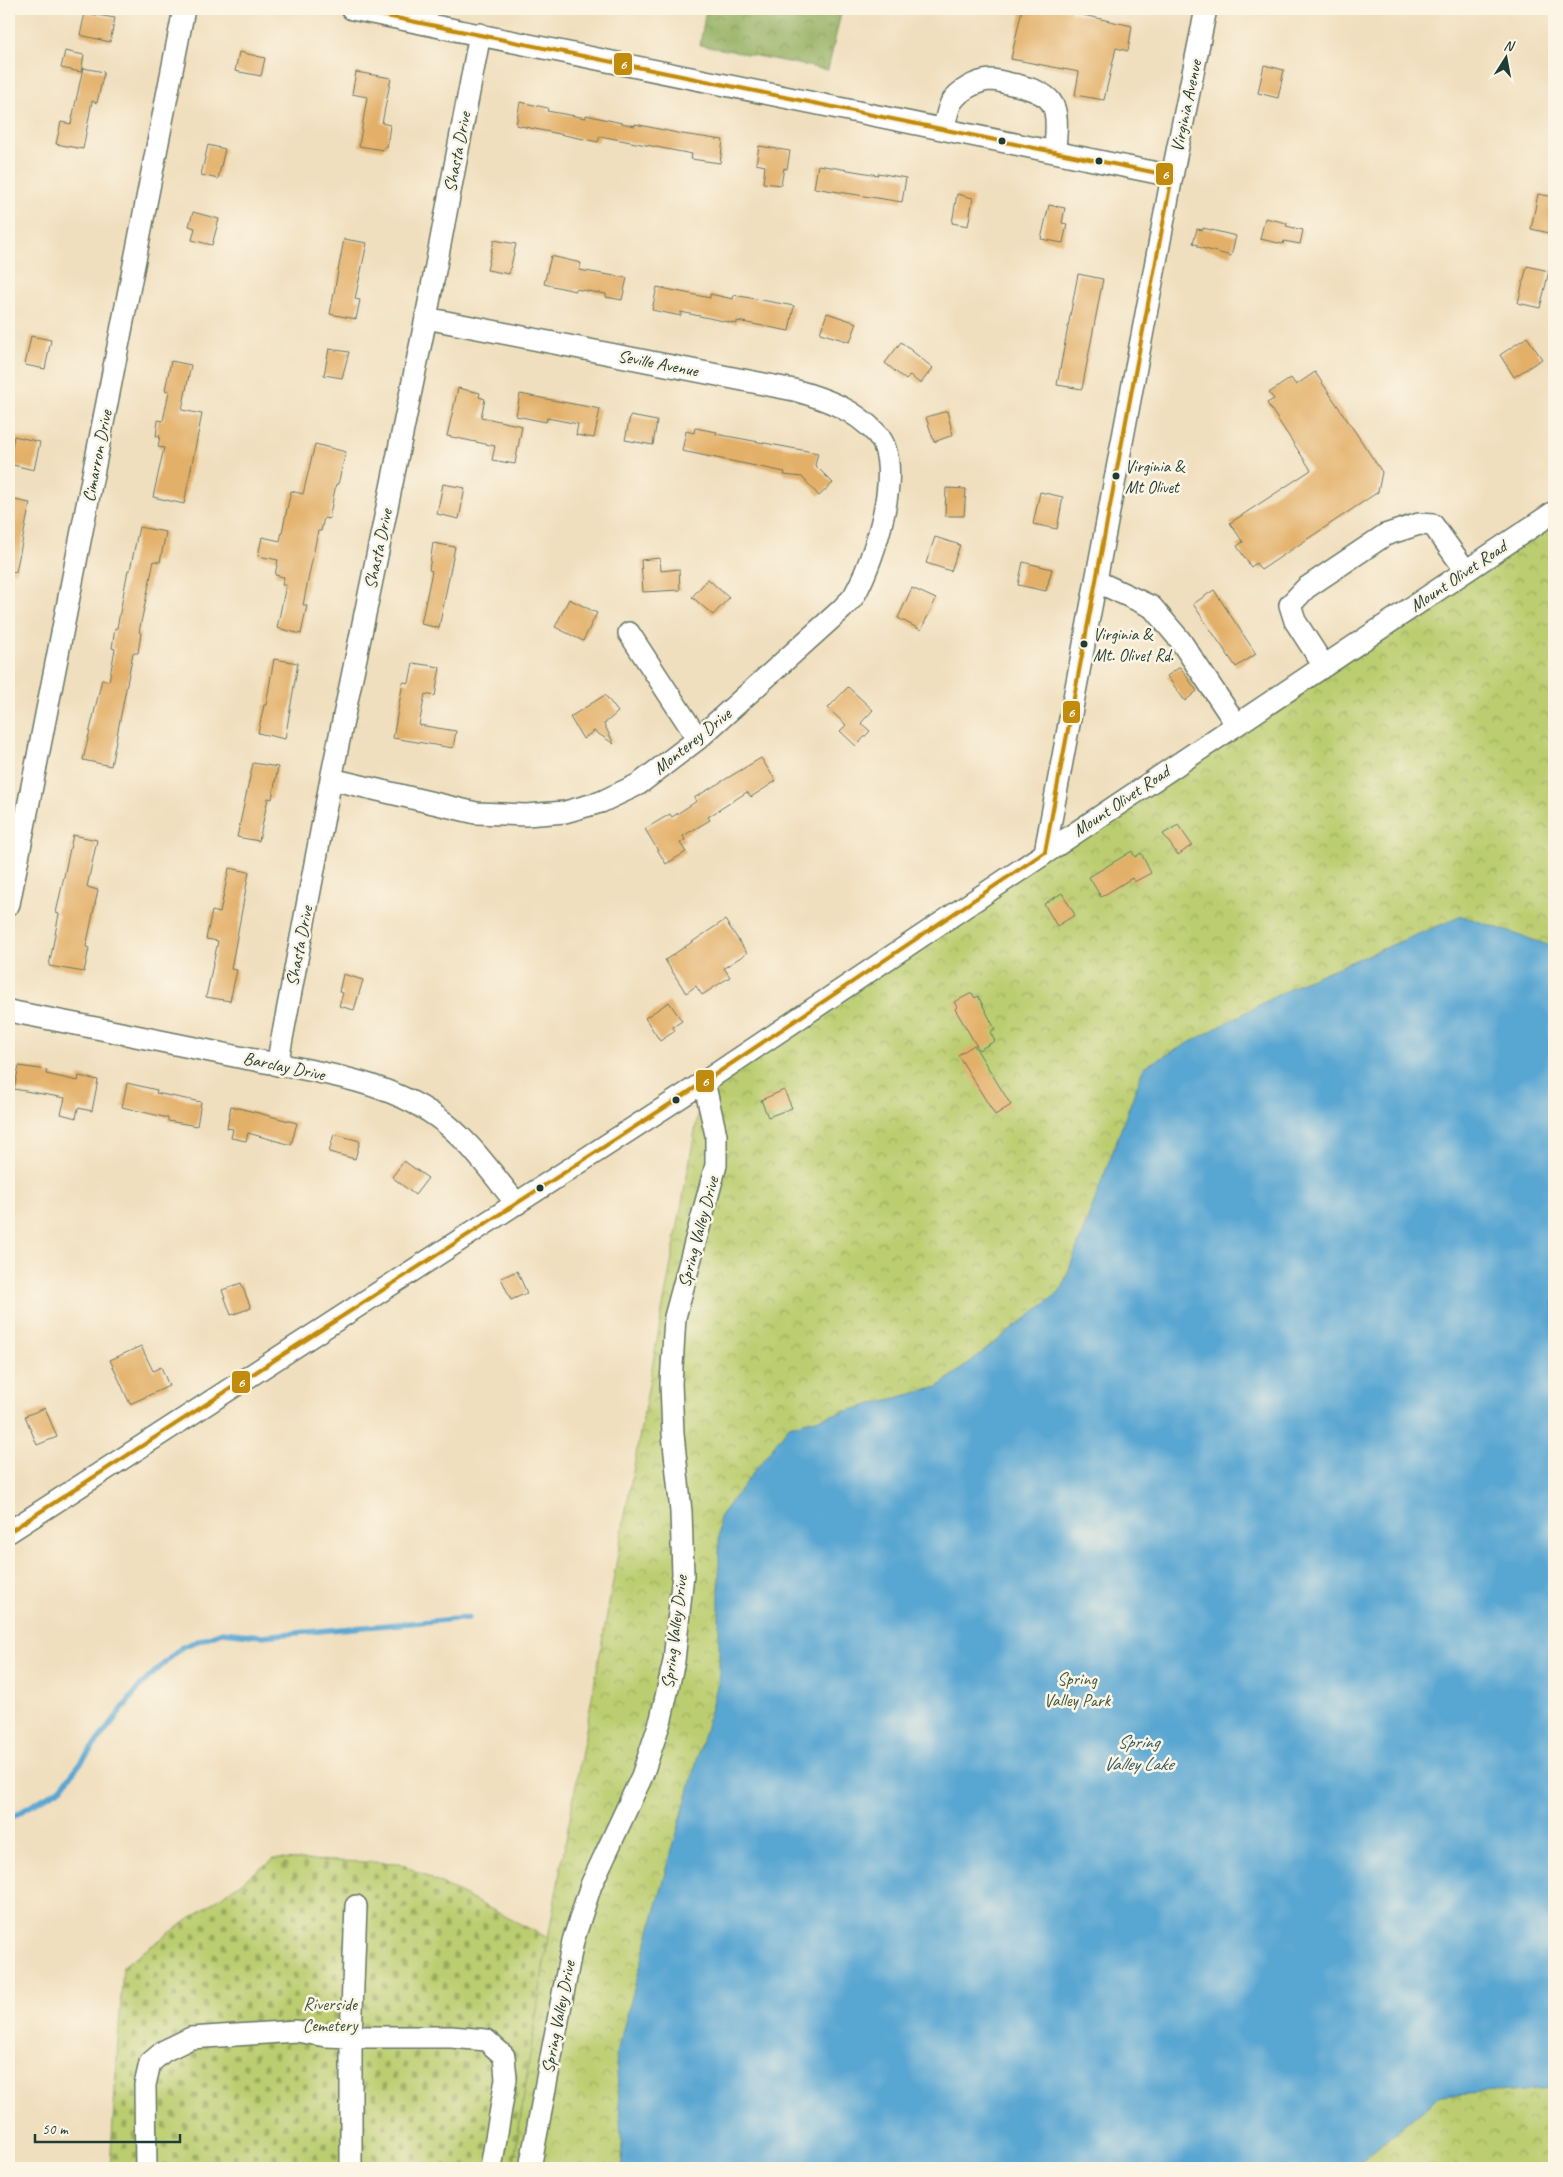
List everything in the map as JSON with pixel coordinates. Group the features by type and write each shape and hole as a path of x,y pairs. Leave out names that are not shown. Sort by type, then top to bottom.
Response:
{"street":[{"name":"Cimarron Drive","path":"9,904 184,9"},
{"path":"352,9 1172,176"},
{"name":"Virginia Avenue","path":"1045,852 1172,176 1206,9"},
{"name":"Shasta Drive","path":"277,1065 331,779 426,318 480,34"},
{"path":"943,129 951,103 960,93 979,82 990,80 1025,87 1045,95 1052,103 1056,115 1055,152"},
{"name":"Seville Avenue","path":"426,318 794,390 830,400 851,412 878,435"},
{"name":"Monterey Drive","path":"331,779 476,813 526,816 564,812 601,802 639,784 698,739 854,596 873,555 884,515 889,475 885,449 878,435"},
{"name":"Mount Olivet Road","path":"9,1532 704,1082 1554,512"},
{"path":"1324,666 1295,621 1290,605 1306,588 1377,540 1405,527 1419,524 1433,525 1466,571"},
{"path":"1096,581 1152,607 1180,640 1236,724"},
{"path":"629,634 698,739"},
{"name":"Barclay Drive","path":"9,1010 365,1083 407,1100 438,1117 464,1140 517,1204"},
{"name":"Spring Valley Drive","path":"530,2168 573,1941 591,1885 642,1776 661,1719 674,1661 683,1574 681,1512 671,1383 675,1318 716,1165 716,1136 704,1082"},
{"path":"351,2168 351,2037 356,1906"},
{"path":"146,2168 145,2085 150,2063 164,2051 191,2038 296,2031 326,2036 451,2037 486,2040 504,2056 506,2079 491,2168"}],"green space":[{"path":"706,9 842,9 828,70 700,45"},
{"name":"Spring Valley Lake","path":"1554,508 1554,2168 513,2168 548,1938 704,1082"},
{"name":"Riverside Cemetery","path":"274,1859 400,1863 548,1938 513,2168 110,2168 123,1966"}],"water":[{"name":"Spring Valley Lake","path":"1462,916 1554,947 1554,2088 1440,2096 1354,2168 623,2168 616,2055 719,1679 719,1517 789,1426 938,1387 1061,1291 1144,1067 1302,982"}],"building":[{"path":"1022,9 1071,9 1070,12 1132,26 1128,51 1116,48 1104,100 1075,95 1079,72 1011,59"},
{"path":"85,13 115,18 110,42 80,35"},
{"path":"65,51 84,55 81,72 61,68"},
{"path":"239,52 265,58 261,76 235,71"},
{"path":"1264,65 1284,70 1278,98 1258,93"},
{"path":"83,68 104,72 97,103 92,101 83,149 56,144 61,122 71,124"},
{"path":"356,72 391,78 382,123 390,125 387,147 384,147 383,150 359,146 367,97 352,94"},
{"path":"520,102 548,108 547,111 586,118 586,115 635,126 635,124 723,140 720,163 691,159 692,154 600,136 598,142 516,125"},
{"path":"208,145 225,149 218,179 201,175"},
{"path":"759,146 790,151 787,169 784,168 781,185 763,183 765,166 756,164"},
{"path":"818,165 906,178 902,202 814,188"},
{"path":"957,194 973,198 968,226 952,223"},
{"path":"1538,194 1554,197 1554,234 1531,229"},
{"path":"1049,205 1065,208 1062,223 1067,224 1063,243 1041,239"},
{"path":"193,212 219,219 212,245 192,240 195,228 189,226"},
{"path":"1265,218 1287,223 1286,226 1303,230 1300,244 1284,241 1283,244 1260,239"},
{"path":"1203,228 1236,236 1231,256 1198,247 1198,245 1193,243 1197,229 1203,230"},
{"path":"344,239 367,243 355,299 360,300 356,319 330,314"},
{"path":"494,240 516,244 509,274 487,270"},
{"path":"551,256 581,263 579,270 627,278 622,300 606,297 606,294 575,289 575,291 544,284"},
{"path":"1527,266 1549,271 1540,308 1518,303"},
{"path":"1078,274 1103,279 1082,389 1057,385"},
{"path":"657,287 710,298 710,294 733,299 734,295 794,306 789,331 737,321 737,324 681,312 681,316 652,310"},
{"path":"827,313 857,323 850,342 820,333"},
{"path":"31,336 51,340 45,369 25,365"},
{"path":"1527,337 1542,359 1514,377 1500,355"},
{"path":"901,342 933,368 920,384 910,375 906,380 885,363"},
{"path":"329,349 349,352 342,378 324,375"},
{"path":"171,361 191,365 182,410 202,414 184,504 153,497 164,448 158,447 160,436 156,436 158,420 163,421 169,391 165,390"},
{"path":"1315,372 1382,472 1378,492 1261,570 1256,563 1251,567 1237,546 1243,542 1230,523 1311,470 1267,403 1274,399 1269,393 1291,378 1296,385"},
{"path":"458,388 480,393 479,397 485,399 481,417 522,426 515,464 492,460 495,446 447,436"},
{"path":"520,394 600,409 594,438 576,435 578,424 547,418 546,422 516,416"},
{"path":"947,411 953,435 934,442 926,417"},
{"path":"630,416 657,421 653,445 625,440"},
{"path":"695,428 717,432 716,434 818,453 815,465 833,483 819,496 802,477 784,475 785,472 682,451 686,431 694,433"},
{"path":"14,436 40,442 34,470 9,464"},
{"path":"315,444 346,452 338,484 336,484 329,519 324,518 321,531 318,531 303,605 307,605 301,634 277,628 286,585 282,585 284,577 275,575 278,560 258,556 262,537 280,541 291,491 303,494"},
{"path":"443,484 465,488 459,519 437,514"},
{"path":"946,488 966,489 964,516 945,516"},
{"path":"1040,492 1063,497 1057,529 1033,524"},
{"path":"9,499 30,503 16,572 9,571"},
{"path":"139,527 166,532 160,562 154,561 139,632 141,633 138,653 133,653 111,766 83,760 102,679 109,681 115,649 112,648 115,628 117,628 128,570 130,570"},
{"path":"935,537 960,545 951,571 926,563"},
{"path":"433,543 455,547 439,628 421,624 432,571 429,570"},
{"path":"660,558 661,571 679,569 680,590 643,592 641,560"},
{"path":"1023,562 1052,569 1046,591 1018,585"},
{"path":"708,579 729,598 713,615 692,597"},
{"path":"912,588 936,599 921,630 898,618"},
{"path":"1214,590 1256,654 1236,667 1193,604"},
{"path":"569,599 597,613 583,641 555,627"},
{"path":"274,659 298,663 285,739 258,733 264,705 266,705"},
{"path":"413,663 440,667 435,696 425,694 419,725 456,731 453,748 393,738 403,682 409,683"},
{"path":"1180,667 1197,691 1185,701 1167,676"},
{"path":"848,687 873,710 861,723 870,731 856,746 840,731 846,725 828,708"},
{"path":"605,695 618,712 604,724 614,744 594,731 583,739 570,717"},
{"path":"761,758 776,781 751,797 747,792 708,817 710,820 683,836 685,840 680,843 686,852 666,864 645,829 670,814 672,817 697,801 694,798"},
{"path":"253,763 278,767 272,799 268,798 259,841 237,837"},
{"path":"1178,825 1192,845 1178,855 1163,834"},
{"path":"73,835 97,840 87,887 98,890 86,947 89,948 84,972 49,966 59,914 56,913"},
{"path":"1132,851 1135,857 1141,853 1151,873 1134,882 1132,878 1101,897 1089,877"},
{"path":"229,868 249,872 231,969 237,970 230,1001 206,997 218,941 206,939 212,911 220,913"},
{"path":"1062,893 1075,915 1057,926 1044,904"},
{"path":"725,920 747,953 724,968 730,977 702,995 696,986 686,993 665,960"},
{"path":"343,974 363,980 354,1010 339,1006 343,993 339,992"},
{"path":"972,993 975,998 978,996 995,1029 990,1032 995,1041 979,1050 955,1009 957,1007 954,1002"},
{"path":"669,1002 682,1021 673,1027 675,1031 660,1041 645,1018"},
{"path":"974,1045 1011,1105 995,1115 958,1055"},
{"path":"19,1066 47,1070 46,1074 78,1081 79,1076 98,1080 92,1111 78,1108 76,1118 61,1114 65,1098 14,1089"},
{"path":"127,1083 157,1090 156,1093 201,1102 197,1126 168,1121 168,1118 122,1107"},
{"path":"784,1090 792,1108 768,1117 761,1100"},
{"path":"231,1106 297,1123 291,1145 248,1133 246,1141 231,1138 233,1129 227,1128"},
{"path":"334,1134 360,1141 355,1159 329,1152"},
{"path":"404,1161 428,1178 415,1195 392,1177"},
{"path":"517,1271 527,1293 511,1300 501,1278"},
{"path":"241,1283 251,1308 231,1315 222,1290"},
{"path":"141,1346 153,1371 161,1367 169,1386 130,1404 110,1360"},
{"path":"45,1408 57,1437 37,1445 25,1416"}],"waterway":[{"path":"9,1819 61,1788 141,1685 182,1647 222,1632 261,1636 468,1618"}],"transit line":[{"name":"6","path":"9,1532 704,1082 1045,852 1172,176 352,9"}],"place":[{"name":"Virginia & Mt Olivet","path":"1116,476"},
{"name":"Virginia & Mt. Olivet Rd.","path":"1084,644"}],"park label":[{"name":"Spring Valley Park","path":"1077,1689"}]}
